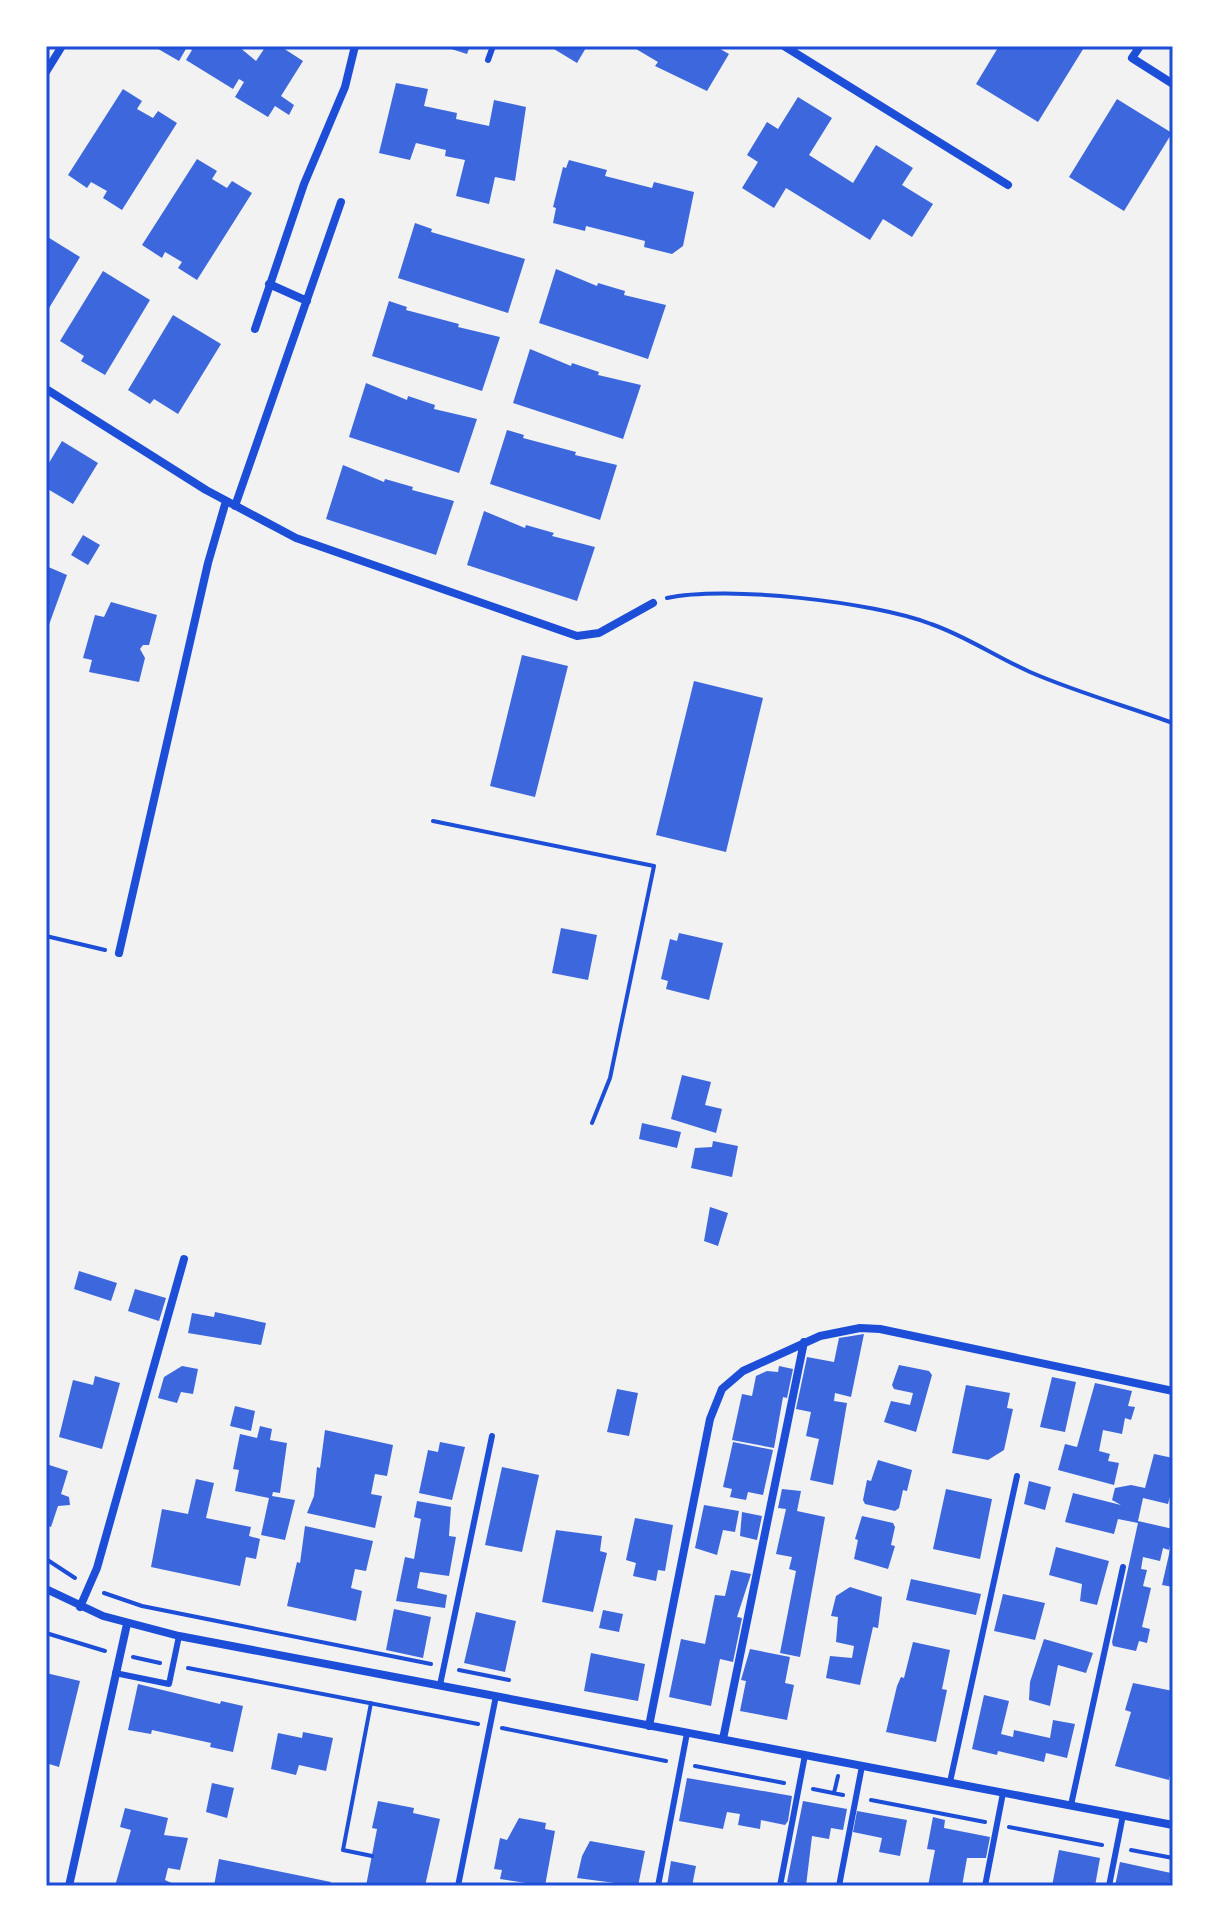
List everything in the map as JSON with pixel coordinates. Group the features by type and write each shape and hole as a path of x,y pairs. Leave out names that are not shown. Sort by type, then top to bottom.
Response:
{"street":[{"path":"46,72 62,46"},
{"path":"255,329 304,184 345,87 355,46"},
{"path":"784,46 1008,185"},
{"path":"1140,46 1132,58 1173,84"},
{"path":"235,506 341,202"},
{"path":"269,284 307,301"},
{"path":"46,389 226,501 296,538 577,636 599,633 653,603"},
{"path":"119,953 208,563 226,501"},
{"path":"80,1607 90,1586 184,1259"},
{"path":"649,1726 715,1403 730,1379 804,1342 839,1331 880,1329 1173,1391"},
{"path":"723,1739 804,1342"},
{"path":"46,1589 80,1607 127,1624 179,1636 1173,1825"},
{"path":"69,1886 127,1624"}],"lane":[{"path":"488,60 493,46"},
{"path":"440,1685 492,1436"},
{"path":"950,1782 1017,1476"},
{"path":"1071,1805 1123,1567"},
{"path":"115,1673 169,1684 179,1636"},
{"path":"458,1886 496,1696"},
{"path":"658,1886 687,1733"},
{"path":"780,1886 805,1755"},
{"path":"839,1886 862,1766"},
{"path":"985,1886 1003,1793"},
{"path":"1109,1886 1123,1815"}],"path":[{"path":"653,603 683,595 738,594 905,616 934,624 1030,672 1173,723"},
{"path":"433,821 654,866 610,1078 592,1123"},
{"path":"46,936 119,953"},
{"path":"46,1559 90,1586"},
{"path":"46,1633 120,1655 1173,1858"},
{"path":"371,1703 343,1850 372,1856"}],"building":[{"path":"153,46 238,46 256,61 266,46 280,46 303,61 281,96 294,105 289,115 275,106 268,117 235,97 244,82 239,79 233,89 186,60 192,50 187,47 179,61"},
{"path":"442,46 470,46 467,54"},
{"path":"549,46 587,46 577,63"},
{"path":"631,46 715,46 729,54 707,91 655,66 658,62"},
{"path":"999,46 1085,46 1038,122 976,84"},
{"path":"396,83 428,89 424,106 457,113 456,119 489,126 494,100 526,107 515,181 495,177 489,204 456,196 465,160 445,156 446,150 416,143 410,160 379,153"},
{"path":"123,89 142,101 137,109 153,118 158,111 177,123 122,210 103,198 107,191 91,182 87,188 68,175"},
{"path":"798,97 832,118 809,155 853,183 876,145 913,168 902,185 933,204 912,237 883,219 870,240 786,188 774,208 742,188 758,162 747,155 767,122 778,129"},
{"path":"1117,99 1172,133 1124,211 1069,177"},
{"path":"197,159 217,171 212,179 227,188 232,181 252,193 197,280 178,268 182,262 165,252 162,258 142,245"},
{"path":"569,160 607,170 605,176 652,188 654,182 694,192 683,246 672,254 644,247 645,241 586,226 585,231 553,223 556,208 553,207 563,167 566,168"},
{"path":"415,223 432,229 431,232 525,259 508,313 398,278"},
{"path":"46,236 80,257 46,313"},
{"path":"556,269 597,286 598,283 625,291 624,295 666,305 648,359 539,323"},
{"path":"103,271 150,300 105,375 81,361 84,356 60,341"},
{"path":"389,301 407,307 406,310 459,324 458,327 500,337 482,391 372,356"},
{"path":"173,315 221,344 178,414 154,399 150,404 128,390"},
{"path":"530,349 571,366 572,363 599,372 598,375 641,385 623,439 513,403"},
{"path":"366,383 407,400 408,396 435,405 434,409 477,419 459,473 349,437"},
{"path":"507,430 524,435 523,438 576,452 575,455 617,465 600,520 490,484"},
{"path":"62,441 98,463 73,504 46,488 46,468"},
{"path":"343,465 384,482 385,479 454,501 436,555 326,519"},
{"path":"484,511 525,528 526,525 554,533 552,536 595,547 577,601 467,565"},
{"path":"83,535 100,545 88,565 71,555"},
{"path":"46,566 67,575 46,633"},
{"path":"111,602 157,615 149,645 143,645 140,649 145,658 139,682 89,672 92,660 83,658 95,615 104,617"},
{"path":"522,655 568,666 535,797 490,786"},
{"path":"694,681 763,698 726,852 656,835"},
{"path":"561,928 597,935 588,980 552,973"},
{"path":"679,933 723,943 709,1000 666,989 668,981 661,979 670,939 677,941"},
{"path":"682,1075 711,1082 705,1105 722,1109 716,1133 671,1119"},
{"path":"642,1123 681,1132 677,1148 639,1139"},
{"path":"713,1141 738,1146 732,1177 691,1168 695,1148 712,1147"},
{"path":"710,1207 728,1213 718,1246 704,1241"},
{"path":"79,1271 117,1283 111,1301 74,1289"},
{"path":"135,1289 166,1298 159,1321 128,1311"},
{"path":"215,1312 266,1323 261,1345 188,1333 192,1313 214,1317"},
{"path":"864,1334 851,1397 835,1393 834,1401 847,1403 833,1485 810,1480 819,1439 806,1436 811,1412 796,1409 807,1357 834,1362 839,1338"},
{"path":"899,1365 929,1371 932,1375 916,1432 884,1422 891,1401 910,1405 913,1393 894,1389 892,1385"},
{"path":"182,1366 198,1369 193,1394 181,1392 177,1403 158,1398 164,1377"},
{"path":"779,1366 793,1369 787,1398 783,1397 774,1448 732,1440 742,1394 752,1396 756,1376 767,1371 778,1372"},
{"path":"95,1376 120,1383 102,1449 59,1437 73,1380 93,1385"},
{"path":"1052,1377 1076,1382 1065,1432 1040,1427"},
{"path":"1095,1383 1132,1391 1128,1406 1135,1407 1131,1420 1125,1418 1122,1434 1103,1430 1099,1451 1110,1454 1108,1461 1119,1463 1114,1485 1058,1470 1065,1444 1077,1447"},
{"path":"966,1385 1010,1393 1007,1408 1013,1409 1004,1450 988,1460 952,1453"},
{"path":"617,1389 638,1393 629,1436 607,1432"},
{"path":"235,1406 255,1411 251,1431 230,1426"},
{"path":"260,1426 272,1429 270,1440 287,1443 280,1493 273,1492 272,1496 295,1500 285,1540 261,1535 269,1498 235,1491 239,1470 233,1469 240,1434 257,1438"},
{"path":"325,1430 393,1445 387,1476 375,1474 371,1494 382,1496 375,1528 307,1513 314,1496"},
{"path":"440,1442 465,1447 452,1500 419,1493 428,1450 438,1452"},
{"path":"733,1442 773,1450 763,1495 748,1492 746,1500 730,1497 732,1489 723,1487"},
{"path":"1154,1454 1173,1458 1173,1485 1168,1504 1143,1498 1138,1521 1173,1529 1169,1550 1163,1548 1160,1561 1143,1557 1141,1569 1147,1570 1143,1586 1151,1588 1142,1627 1150,1629 1147,1643 1139,1641 1136,1651 1113,1646 1112,1642 1138,1523 1118,1519 1114,1534 1065,1522 1073,1493 1121,1505 1112,1500 1115,1488 1131,1485 1145,1488"},
{"path":"878,1460 912,1470 907,1491 903,1490 899,1508 895,1511 865,1504 863,1500 867,1480 871,1481"},
{"path":"46,1464 68,1471 61,1494 69,1497 70,1505 58,1506 51,1527 46,1525"},
{"path":"502,1467 539,1475 522,1552 485,1545"},
{"path":"196,1479 214,1483 206,1518 251,1527 249,1536 260,1539 256,1559 246,1557 240,1586 151,1567 162,1509 188,1514"},
{"path":"1029,1481 1051,1487 1045,1510 1024,1504"},
{"path":"782,1489 801,1491 797,1511 825,1517 800,1657 780,1653 796,1571 789,1569 792,1557 776,1554 786,1509 778,1508"},
{"path":"946,1489 992,1499 980,1559 933,1549"},
{"path":"417,1501 451,1507 449,1536 456,1537 449,1576 420,1572 417,1588 447,1595 445,1608 396,1601 405,1557 414,1559 421,1519 414,1517"},
{"path":"704,1505 739,1511 735,1532 723,1530 717,1555 695,1548"},
{"path":"742,1512 762,1516 757,1540 740,1536"},
{"path":"862,1516 893,1523 895,1527 891,1545 895,1546 888,1569 854,1559 858,1540 855,1539"},
{"path":"635,1518 673,1525 665,1571 658,1570 656,1581 633,1576 636,1563 626,1560"},
{"path":"305,1526 373,1541 366,1571 355,1569 351,1588 362,1591 356,1621 287,1606 297,1562 300,1563"},
{"path":"556,1530 602,1536 600,1551 607,1553 593,1612 542,1602"},
{"path":"1056,1547 1109,1561 1097,1605 1080,1601 1082,1584 1049,1575"},
{"path":"1170,1550 1173,1551 1173,1587 1162,1585"},
{"path":"731,1570 751,1574 737,1617 742,1618 733,1662 720,1659 711,1706 669,1697 681,1639 705,1644 715,1595 725,1596"},
{"path":"911,1579 981,1594 976,1615 906,1600"},
{"path":"850,1587 882,1597 878,1628 873,1627 860,1685 826,1678 830,1656 852,1658 854,1646 836,1642 838,1617 831,1616 836,1596"},
{"path":"1003,1594 1045,1603 1035,1640 994,1631"},
{"path":"394,1609 431,1617 423,1658 386,1650"},
{"path":"603,1610 623,1614 619,1632 599,1628"},
{"path":"476,1612 516,1621 505,1672 464,1663"},
{"path":"1044,1639 1093,1653 1086,1673 1058,1665 1050,1706 1029,1700 1030,1682"},
{"path":"913,1642 950,1650 942,1689 947,1690 936,1742 886,1732 897,1686 901,1677 904,1678"},
{"path":"750,1649 790,1657 785,1683 794,1685 787,1720 740,1711 746,1681 741,1680"},
{"path":"591,1653 645,1664 638,1701 584,1691"},
{"path":"46,1673 80,1681 59,1767 46,1763"},
{"path":"1133,1683 1173,1691 1173,1761 1169,1780 1115,1766 1131,1712 1125,1710"},
{"path":"138,1684 220,1704 221,1701 243,1706 233,1752 210,1747 211,1743 152,1730 151,1734 128,1730"},
{"path":"984,1695 1009,1701 1001,1734 1013,1737 1014,1730 1050,1738 1053,1720 1075,1724 1067,1758 1046,1753 1044,1762 998,1751 997,1755 972,1749"},
{"path":"303,1732 333,1738 326,1771 299,1765 296,1775 271,1769 278,1733 302,1738"},
{"path":"687,1778 792,1796 788,1821 785,1825 761,1820 760,1829 738,1825 740,1814 727,1812 723,1829 679,1821"},
{"path":"212,1783 234,1788 227,1818 206,1812"},
{"path":"378,1801 414,1808 413,1813 440,1819 425,1886 366,1886 377,1829 372,1828"},
{"path":"803,1801 847,1809 843,1830 831,1828 829,1839 812,1836 806,1886 787,1882"},
{"path":"125,1808 168,1818 164,1835 188,1838 180,1870 168,1868 165,1880 178,1886 115,1886 131,1830 120,1827"},
{"path":"857,1811 907,1820 900,1856 879,1852 882,1838 853,1832"},
{"path":"933,1817 945,1820 944,1828 990,1837 986,1858 967,1858 962,1886 928,1886 935,1850 927,1849"},
{"path":"519,1818 546,1823 545,1829 555,1831 545,1886 500,1879 502,1870 494,1869 500,1838 507,1840"},
{"path":"590,1841 645,1851 638,1886 577,1878 582,1856"},
{"path":"1059,1850 1100,1858 1095,1886 1052,1886"},
{"path":"219,1859 331,1882 330,1886 214,1886"},
{"path":"671,1861 696,1866 692,1886 667,1886"},
{"path":"1120,1862 1171,1873 1169,1886 1115,1886"}]}
